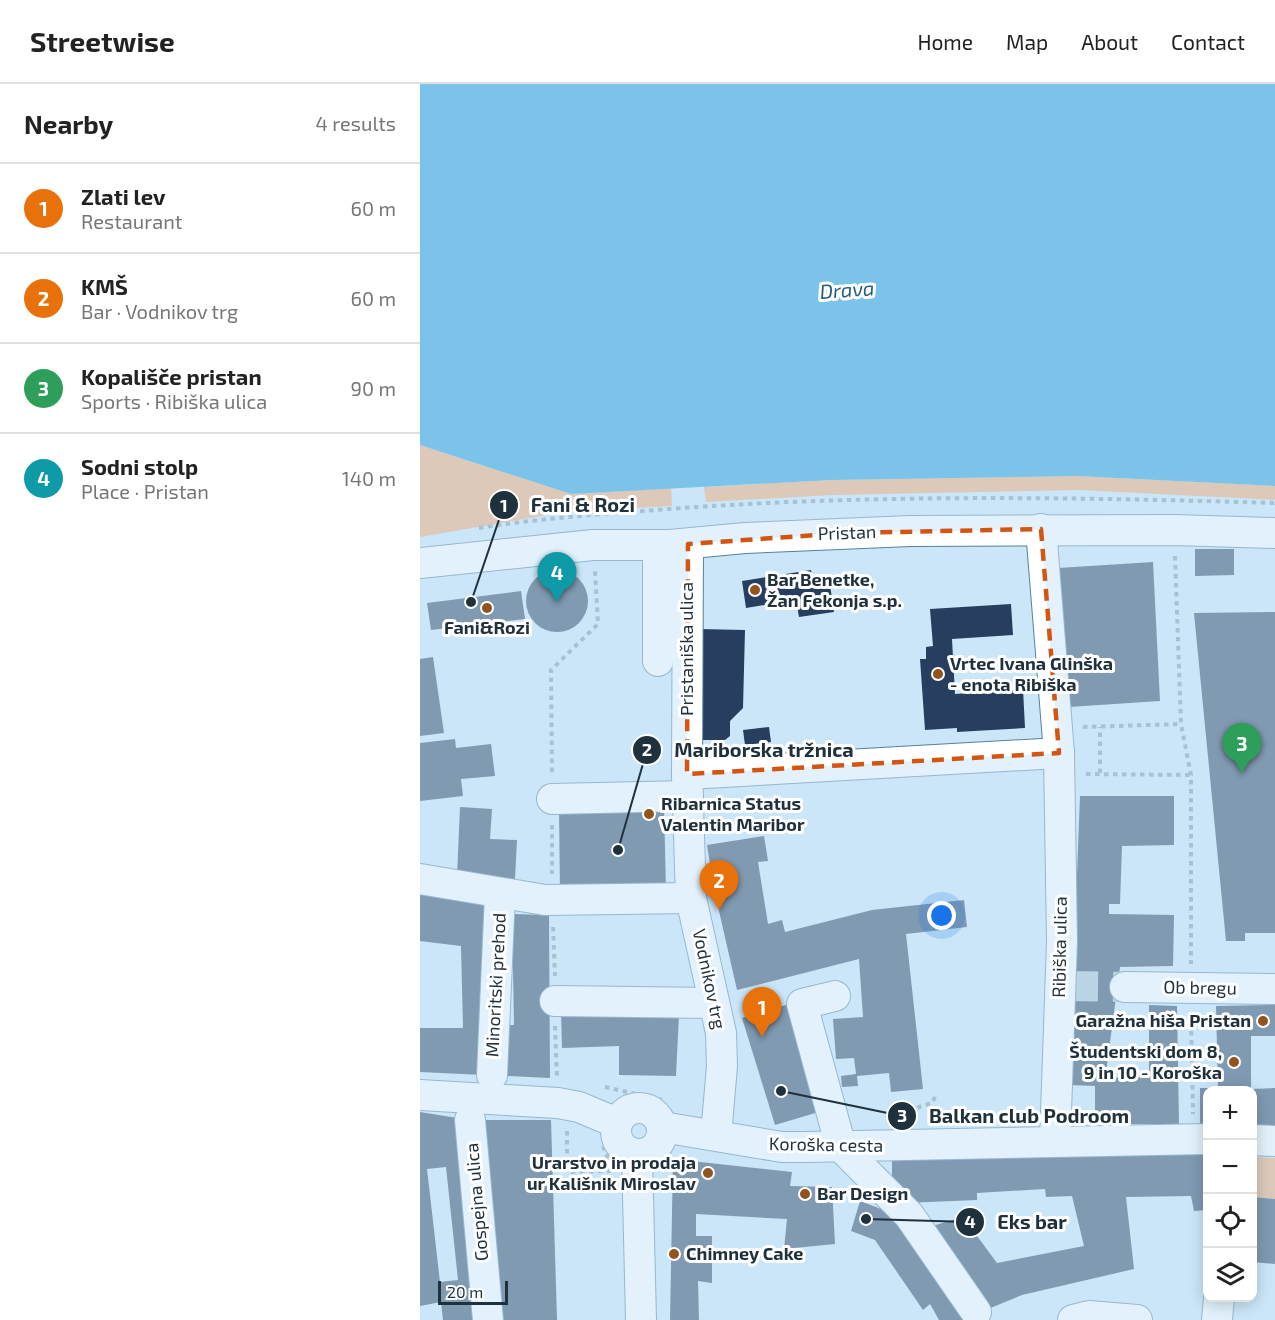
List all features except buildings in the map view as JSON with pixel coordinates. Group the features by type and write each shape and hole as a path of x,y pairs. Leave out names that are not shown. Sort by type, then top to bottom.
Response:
{"street":[{"name":"Pristan","path":"420,562 593,545 658,546 835,534 1041,529 1275,533"},
{"name":"Ribiška ulica","path":"1041,529 1058,752 1064,986 1055,1141"},
{"name":"Pristaniška ulica","path":"688,544 688,785 691,898"},
{"path":"658,546 658,661"},
{"path":"552,799 1058,752"},
{"path":"420,879 500,894 548,899 691,898"},
{"name":"Minoritski prehod","path":"492,1075 500,894"},
{"name":"Vodnikov trg","path":"691,898 721,1033 722,1066 716,1135"},
{"name":"Ob bregu","path":"1125,987 1275,989"},
{"path":"836,996 802,1004 841,1147 898,1203 926,1239 976,1312"},
{"path":"555,1001 714,1003"},
{"path":"420,1095 567,1114 617,1123"},
{"path":"641,1108 655,1114 664,1114 660,1141 656,1147 644,1154 636,1154 624,1149 619,1143 617,1123 627,1111 641,1108"},
{"name":"Koroška cesta","path":"664,1114 716,1135 782,1147 1200,1139"},
{"name":"Gospejna ulica","path":"470,1120 488,1320"},
{"path":"1257,1140 1275,1141"},
{"path":"636,1154 641,1320"},
{"path":"1217,1320 1219,1302"},
{"path":"1073,1320 1089,1316 1137,1320"}],"path":[{"path":"552,799 552,670 598,624 591,515"},
{"path":"1174,530 1181,724 1191,775 1191,987 1200,1139"},
{"path":"1058,752 1100,727 1181,724"},
{"path":"1100,727 1100,773"},
{"path":"1058,752 1100,773 1191,775"},
{"path":"552,845 548,899 557,1072"},
{"path":"611,1172 567,1172 567,1114 572,1092 582,1084 664,1114"},
{"path":"900,1122 919,1107 932,1103 937,1093"}],"highlighted area":[{"path":"1041,529 1059,753 687,774 688,544 846,533"}],"shaded area":[{"path":"420,445 571,494 671,488 672,506 571,511 420,537"},
{"path":"1077,476 1275,486 1275,500 1079,490 833,495 706,502 704,487 831,480"},
{"path":"1257,1157 1275,1158 1275,1199 1257,1197"}],"water":[{"name":"Drava","path":"420,84 1275,84 1275,486 1077,476 831,480 571,494 420,445"}],"tunnel":[{"path":"1068,986 1125,987"}],"place":[{"name":"Bar Benetke, Žan Fekonja s.p.","path":"755,590"},
{"name":"Fani & Rozi","path":"471,602"},
{"name":"Sodni stolp","path":"557,602"},
{"name":"Fani&Rozi","path":"487,608"},
{"name":"Vrtec Ivana Glinška - enota Ribiška","path":"938,674"},
{"name":"Kopališče pristan","path":"1242,773"},
{"name":"Ribarnica Status Valentin Maribor","path":"649,814"},
{"name":"Mariborska tržnica","path":"618,850"},
{"name":"KMŠ","path":"719,910"},
{"name":"Garažna hiša Pristan","path":"1263,1021"},
{"name":"Zlati lev","path":"762,1037"},
{"name":"Študentski dom 8, 9 in 10 - Koroška","path":"1234,1062"},
{"name":"Balkan club Podroom","path":"781,1091"},
{"name":"Urarstvo in prodaja ur Kališnik Miroslav","path":"708,1173"},
{"name":"Bar Design","path":"805,1194"},
{"name":"Eks bar","path":"866,1219"},
{"name":"Chimney Cake","path":"674,1254"}]}
